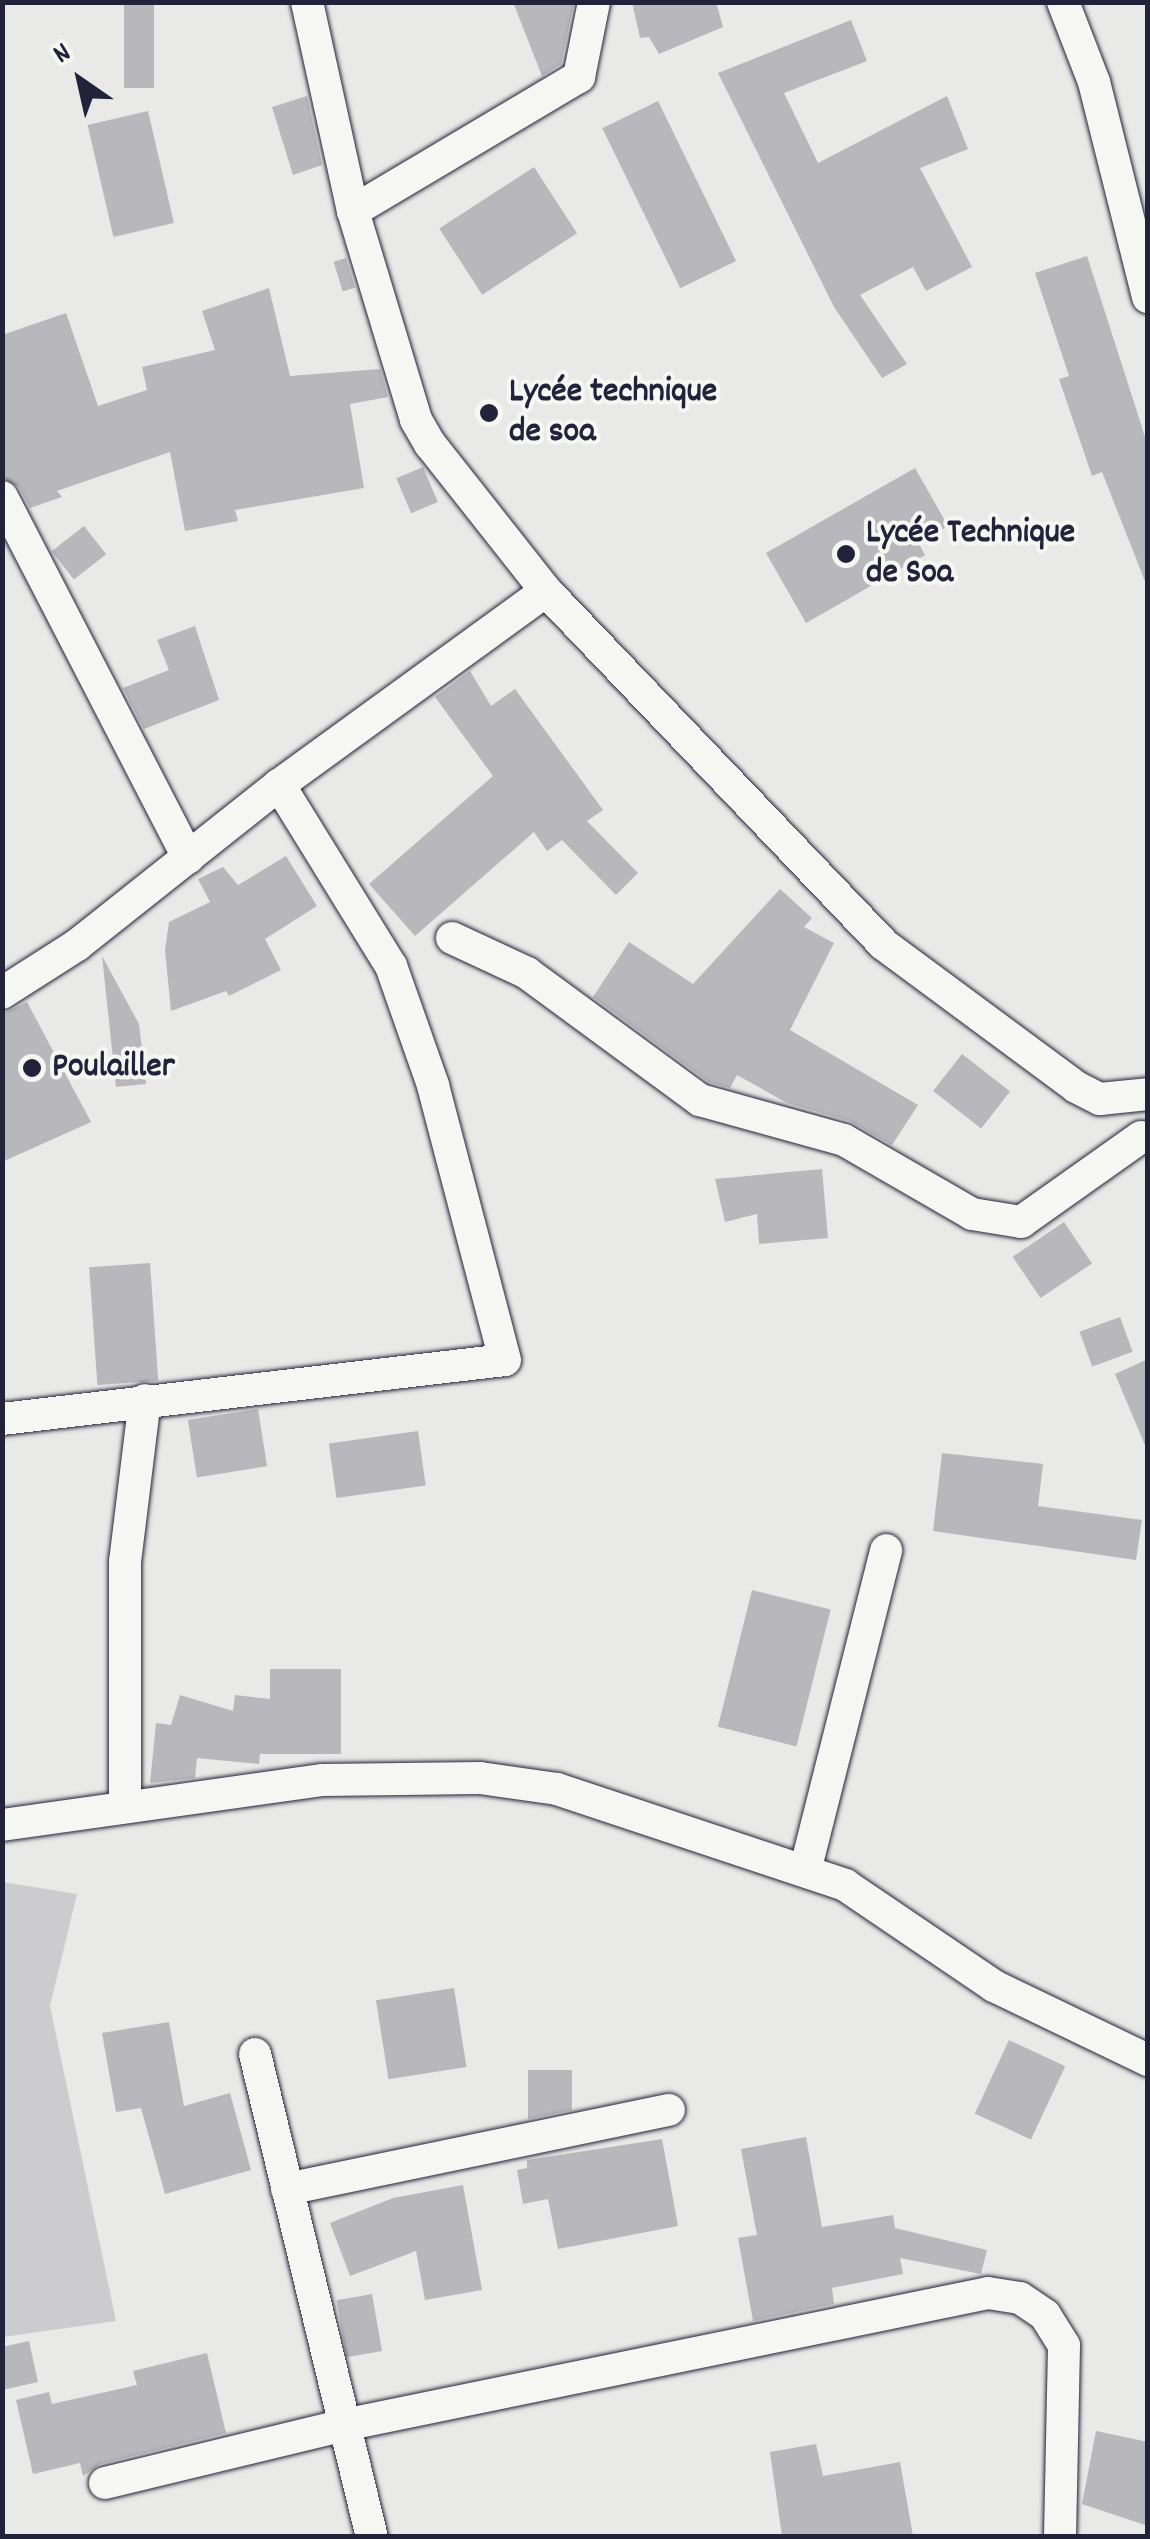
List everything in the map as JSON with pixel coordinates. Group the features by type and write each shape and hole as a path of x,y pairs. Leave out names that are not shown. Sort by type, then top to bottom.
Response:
{"street":[{"path":"307,2 353,211 416,420 546,592 883,944 1076,1088 1100,1099 1135,1097 1144,1139 1021,1222 972,1214 844,1140 700,1100 527,973 452,938"},
{"path":"353,211 579,77 594,2"},
{"path":"1062,2 1094,82 1148,297"},
{"path":"2,497 188,858"},
{"path":"2,993 188,858 279,785 546,592"},
{"path":"2,1420 505,1360 433,1085 390,966 279,785"},
{"path":"124,1805 125,1562 145,1400"},
{"path":"806,1871 886,1550"},
{"path":"2,1825 323,1780 480,1778 557,1789 844,1885 994,1986 1148,2060"},
{"path":"255,2054 372,2536"},
{"path":"288,2189 669,2110"},
{"path":"105,2482 344,2424 988,2294 1020,2298 1045,2315 1064,2346 1058,2536"}],"shaded area":[{"path":"2,1882 77,1894 50,2006 116,2321 3,2337"}],"building":[{"path":"124,2 154,2 154,88 124,88"},
{"path":"513,2 574,2 561,64 542,76"},
{"path":"632,2 716,2 723,27 659,54 649,37 640,38"},
{"path":"851,20 867,61 784,93 818,163 947,96 968,149 920,168 972,267 926,291 913,267 860,295 907,364 882,378 834,307 718,73"},
{"path":"307,96 322,165 293,175 272,107"},
{"path":"658,101 736,261 680,288 602,128"},
{"path":"148,111 174,223 113,237 88,125"},
{"path":"534,167 577,233 482,295 439,229"},
{"path":"1087,256 1148,446 1148,589 1102,472 1092,476 1059,379 1069,376 1035,273"},
{"path":"346,258 355,288 343,291 334,262"},
{"path":"269,288 290,376 380,369 388,397 350,404 364,488 235,510 238,521 185,531 170,452 57,491 62,497 30,508 19,487 2,477 2,335 66,313 98,406 147,390 142,367 215,350 202,311"},
{"path":"423,467 438,502 411,513 396,478"},
{"name":"Lycée Technique de Soa","path":"915,468 948,526 919,544 925,555 806,623 766,553"},
{"path":"84,526 106,554 74,580 52,551"},
{"path":"195,626 219,700 144,729 123,688 169,670 157,640"},
{"path":"470,671 491,706 515,689 603,810 587,821 638,873 616,895 562,840 547,851 534,832 415,936 369,884 493,776 435,697"},
{"path":"286,856 317,906 265,939 281,970 229,996 226,991 171,1011 165,950 169,922 210,902 198,879 223,867 238,885"},
{"path":"780,889 812,918 804,927 834,943 790,1030 918,1105 892,1145 850,1121 787,1103 737,1075 730,1088 709,1082 593,997 629,942 693,984"},
{"path":"102,956 139,1024 146,1084 116,1087"},
{"name":"Poulailler","path":"27,1002 91,1122 2,1162 2,1014"},
{"path":"962,1054 1010,1092 981,1129 933,1091"},
{"path":"822,1169 828,1238 759,1244 757,1214 725,1222 715,1179"},
{"path":"1064,1222 1092,1263 1041,1298 1013,1257"},
{"path":"150,1263 158,1381 97,1385 89,1267"},
{"path":"1120,1317 1133,1352 1092,1366 1080,1332"},
{"path":"1148,1359 1148,1450 1147,1450 1115,1374"},
{"path":"258,1409 267,1466 197,1477 188,1420"},
{"path":"418,1431 426,1485 337,1498 329,1444"},
{"path":"942,1453 1043,1464 1038,1506 1142,1520 1136,1560 933,1531"},
{"path":"752,1590 831,1610 796,1746 718,1727"},
{"path":"270,1669 341,1669 341,1754 260,1754 259,1764 197,1758 195,1778 150,1783 156,1723 171,1725 180,1695 233,1711 235,1695 270,1699"},
{"path":"454,1988 467,2067 388,2079 376,2000"},
{"path":"169,2022 184,2106 230,2093 251,2170 165,2194 141,2108 116,2112 102,2033"},
{"path":"1009,2040 1065,2066 1031,2140 975,2113"},
{"path":"528,2070 572,2070 572,2110 528,2119"},
{"path":"806,2137 822,2227 893,2215 895,2228 987,2250 981,2274 900,2258 903,2274 832,2288 834,2304 753,2321 738,2238 757,2235 741,2149"},
{"path":"662,2139 678,2226 558,2249 548,2199 523,2204 517,2170 527,2168 527,2160"},
{"path":"463,2185 482,2290 425,2300 416,2251 350,2276 330,2223 393,2198"},
{"path":"372,2294 382,2351 347,2357 337,2300"},
{"path":"29,2341 38,2382 2,2390 2,2347"},
{"path":"207,2353 226,2433 100,2464 83,2476 80,2463 33,2474 16,2400 49,2392 52,2404 137,2385 133,2371"},
{"path":"1096,2431 1148,2442 1148,2526 1082,2504"},
{"path":"816,2444 823,2476 900,2462 913,2536 782,2536 770,2452"}],"place":[{"name":"Lycée technique de soa","path":"489,413"},
{"name":"Lycée Technique de Soa","path":"846,554"},
{"name":"Poulailler","path":"32,1068"}]}
